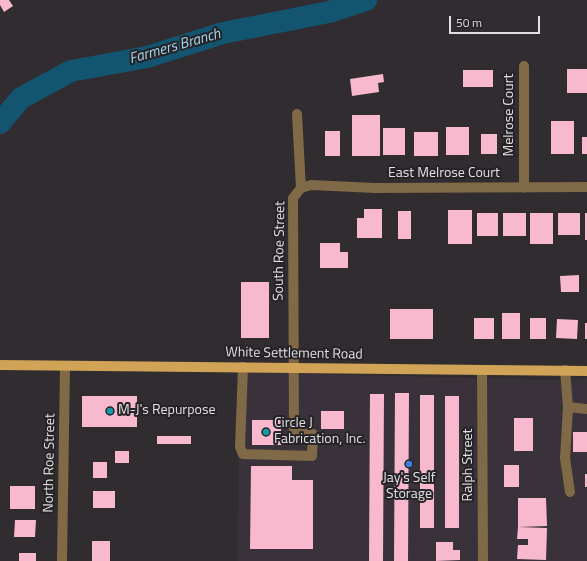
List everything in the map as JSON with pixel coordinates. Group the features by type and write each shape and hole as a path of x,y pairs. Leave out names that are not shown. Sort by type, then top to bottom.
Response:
{"main road":[{"name":"White Settlement Road","path":"0,365 587,371"}],"street":[{"name":"Melrose Court","path":"524,66 524,188"},
{"name":"South Roe Street","path":"243,367 240,447 243,454 312,456 313,434 294,434 293,198 301,188 297,114"},
{"name":"East Melrose Court","path":"301,188 311,185 375,188 587,187"},
{"name":"North Roe Street","path":"62,561 65,366"},
{"name":"Ralph Street","path":"482,370 483,561"},
{"path":"565,370 568,407 565,458 570,492"},
{"path":"568,407 587,409"}],"shaded area":[{"path":"239,372 557,380 587,379 587,561 238,561"}],"building":[{"path":"0,0 9,0 13,6 4,12 0,5"},
{"path":"567,69 587,69 587,93 567,93"},
{"path":"463,70 493,70 493,87 463,87"},
{"path":"383,74 384,82 378,83 379,92 352,96 350,79"},
{"path":"352,115 380,115 380,156 352,156"},
{"path":"551,121 574,121 574,154 551,154"},
{"path":"446,127 469,127 469,155 446,155"},
{"path":"383,128 405,128 405,155 383,155"},
{"path":"325,131 340,131 340,156 325,156"},
{"path":"414,132 438,132 438,156 414,156"},
{"path":"481,134 497,134 497,154 481,154"},
{"path":"582,137 587,137 587,154 582,154"},
{"path":"364,209 382,209 382,238 357,238 357,218 364,218"},
{"path":"448,210 472,210 472,244 448,244"},
{"path":"398,211 411,211 411,239 398,239"},
{"path":"477,213 498,213 498,236 477,236"},
{"path":"503,213 526,213 526,236 503,236"},
{"path":"530,213 553,213 553,244 530,244"},
{"path":"558,213 580,213 580,235 558,235"},
{"path":"585,213 587,213 587,240 585,240"},
{"path":"320,243 340,243 340,252 348,252 348,268 320,268"},
{"path":"579,275 579,292 561,292 560,276"},
{"path":"241,282 269,282 269,338 241,338"},
{"path":"390,309 433,309 433,339 390,339"},
{"path":"502,313 520,313 520,339 502,339"},
{"path":"474,318 494,318 494,339 474,339"},
{"path":"530,318 546,318 546,339 530,339"},
{"path":"557,319 578,320 577,339 556,338"},
{"path":"585,323 587,323 587,339 585,339"},
{"path":"395,393 409,393 408,561 394,561"},
{"path":"370,394 384,394 383,561 369,561"},
{"path":"420,395 434,395 434,528 420,528"},
{"name":"M-J's Repurpose","path":"82,396 137,396 137,427 82,427"},
{"path":"445,396 459,396 459,528 445,528"},
{"path":"321,411 344,411 344,429 321,429"},
{"path":"514,418 533,418 533,451 514,451"},
{"name":"Circle J Fabrication, Inc.","path":"252,420 281,420 281,445 252,445"},
{"path":"573,432 587,432 587,452 573,452"},
{"path":"157,436 191,436 191,444 157,444"},
{"path":"115,451 129,451 129,463 115,463"},
{"path":"93,462 107,462 107,478 93,478"},
{"path":"504,465 519,465 519,487 504,487"},
{"path":"251,466 292,466 292,480 313,480 313,549 250,549"},
{"path":"585,474 587,474 587,487 585,487"},
{"path":"10,486 35,486 35,509 10,509"},
{"path":"93,491 115,491 115,508 93,508"},
{"path":"518,498 546,498 547,526 518,527"},
{"path":"15,520 36,520 35,537 14,537"},
{"path":"518,527 547,528 546,560 517,559 518,545 528,545 528,539 517,539"},
{"path":"92,541 110,541 110,561 92,561"},
{"path":"436,542 453,542 453,550 460,550 460,560 436,561"},
{"path":"19,553 36,553 36,561 19,561"}],"waterway":[{"name":"Farmers Branch","path":"0,123 21,98 71,71 147,57 223,33 329,12 366,0"}],"place":[{"name":"M-J's Repurpose","path":"110,411"},
{"name":"Circle J Fabrication, Inc.","path":"266,432"},
{"name":"Jay's Self Storage","path":"409,464"}]}
